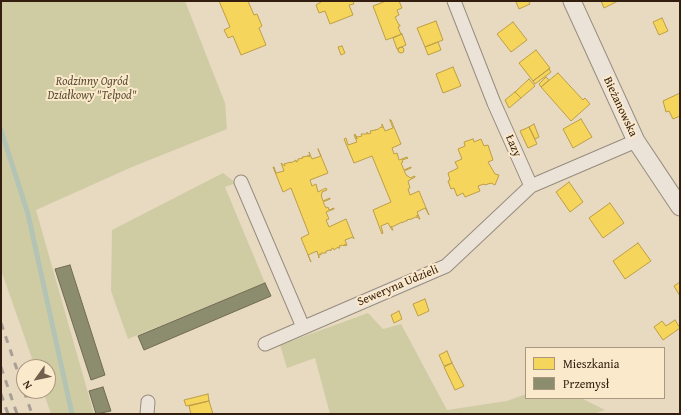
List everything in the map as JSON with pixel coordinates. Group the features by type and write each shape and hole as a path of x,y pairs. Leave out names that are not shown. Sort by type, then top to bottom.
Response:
{"street":[{"name":"Łazy","path":"454,1 494,103 531,186"},
{"name":"Bieżanowska","path":"572,1 636,141 680,207"},
{"path":"531,186 636,141"},
{"path":"241,182 303,327"},
{"name":"Seweryna Udzieli","path":"265,344 446,266 531,186"}],"green space":[{"name":"Rodzinny Ogród Działkowy \"Telpod\"","path":"1,1 185,1 225,103 227,129 132,167 36,210 94,414 51,414 46,399 56,399 56,359 32,359 1,270"},
{"path":"223,173 236,183 225,187 265,283 128,339 111,291 112,230"},
{"path":"368,313 383,329 401,324 447,410 507,401 525,394 525,399 583,399 605,410 593,414 330,414 315,358 287,368 280,345"}],"building: Mieszkania":[{"path":"219,1 248,1 254,15 257,14 262,26 259,28 266,45 241,55 233,36 228,38 224,30 230,27"},
{"path":"321,1 353,1 354,4 349,5 353,15 330,24 325,11 319,13 316,5"},
{"path":"386,1 399,1 402,8 397,10 399,15 395,17 400,25 398,27 402,34 386,40 373,6"},
{"path":"530,1 530,4 519,9 516,2"},
{"path":"601,1 618,1 604,8"},
{"path":"662,18 668,31 659,35 653,22"},
{"path":"436,21 443,40 425,47 417,28"},
{"path":"513,22 527,40 511,52 497,34"},
{"path":"402,34 406,45 397,49 393,38"},
{"path":"438,42 441,50 428,55 425,47"},
{"path":"342,46 345,53 341,55 338,47"},
{"path":"401,47 404,50 401,53 398,50"},
{"path":"536,50 550,68 533,81 519,63"},
{"path":"453,67 461,86 443,93 436,74"},
{"path":"549,69 551,72 535,84 533,81"},
{"path":"558,73 583,100 585,98 590,104 571,121 541,87"},
{"path":"546,77 549,80 541,87 539,84"},
{"path":"529,79 535,86 521,98 515,92"},
{"path":"515,92 521,98 509,108 505,100"},
{"path":"680,93 680,116 673,119 669,111 666,112 663,101"},
{"path":"581,119 592,137 573,148 563,129"},
{"path":"390,120 401,144 392,148 394,154 397,153 399,160 408,158 402,160 403,162 401,163 404,170 411,168 404,171 410,178 415,176 408,181 410,195 419,191 429,215 425,208 417,212 420,219 417,215 417,218 407,220 392,227 391,226 393,230 388,223 381,226 382,234 373,210 391,202 372,156 354,163 344,139 346,138 348,145 357,142 354,135 355,134 357,139 356,136 362,136 361,134 367,134 367,132 368,134 371,133 370,131 377,130 381,127 382,128 382,124 385,131 393,128"},
{"path":"534,124 539,137 535,139 529,127"},
{"path":"529,127 537,144 528,148 520,131"},
{"path":"473,139 474,142 481,139 484,146 488,145 493,160 488,162 495,174 499,175 495,185 491,183 484,184 478,186 480,191 465,197 463,193 457,196 454,188 451,189 448,181 450,180 448,173 458,168 455,162 462,159 458,149 465,146 464,142"},
{"path":"309,152 312,159 321,156 328,173 310,180 312,186 316,184 318,192 326,188 327,190 322,192 321,195 323,201 330,198 323,202 326,208 328,207 329,210 334,208 326,212 329,219 326,220 329,227 346,219 354,239 353,237 345,240 347,245 345,246 345,244 344,246 339,246 340,248 338,247 334,250 333,248 331,251 321,253 321,255 319,254 319,258 317,251 308,255 301,238 309,234 291,188 283,192 273,167 276,173 284,171 281,163 285,166 284,164 291,163 296,160 296,162 298,159 303,158 302,157 308,155 309,157"},
{"path":"569,182 583,202 570,212 556,192"},
{"path":"610,203 624,223 603,238 589,218"},
{"path":"638,243 651,261 625,279 613,261"},
{"path":"680,282 680,296 674,286"},
{"path":"425,299 429,311 418,316 413,304"},
{"path":"399,311 402,319 394,323 391,315"},
{"path":"675,320 680,328 663,340 654,327 662,321 666,326"},
{"path":"447,351 452,363 444,366 439,355"},
{"path":"452,363 464,386 455,390 444,367"},
{"path":"208,394 209,401 186,406 184,400"},
{"path":"209,401 213,414 191,414 189,406"}],"building: Przemysł":[{"path":"70,265 105,375 91,380 55,269"},
{"path":"265,283 271,296 144,350 138,336"},
{"path":"103,387 111,411 96,414 89,391"}],"waterway":[{"path":"1,130 28,214 72,414"}],"railway":[{"path":"1,323 16,367"},
{"path":"1,367 17,414"},
{"path":"1,394 8,414"},
{"path":"27,399 32,414"}]}
